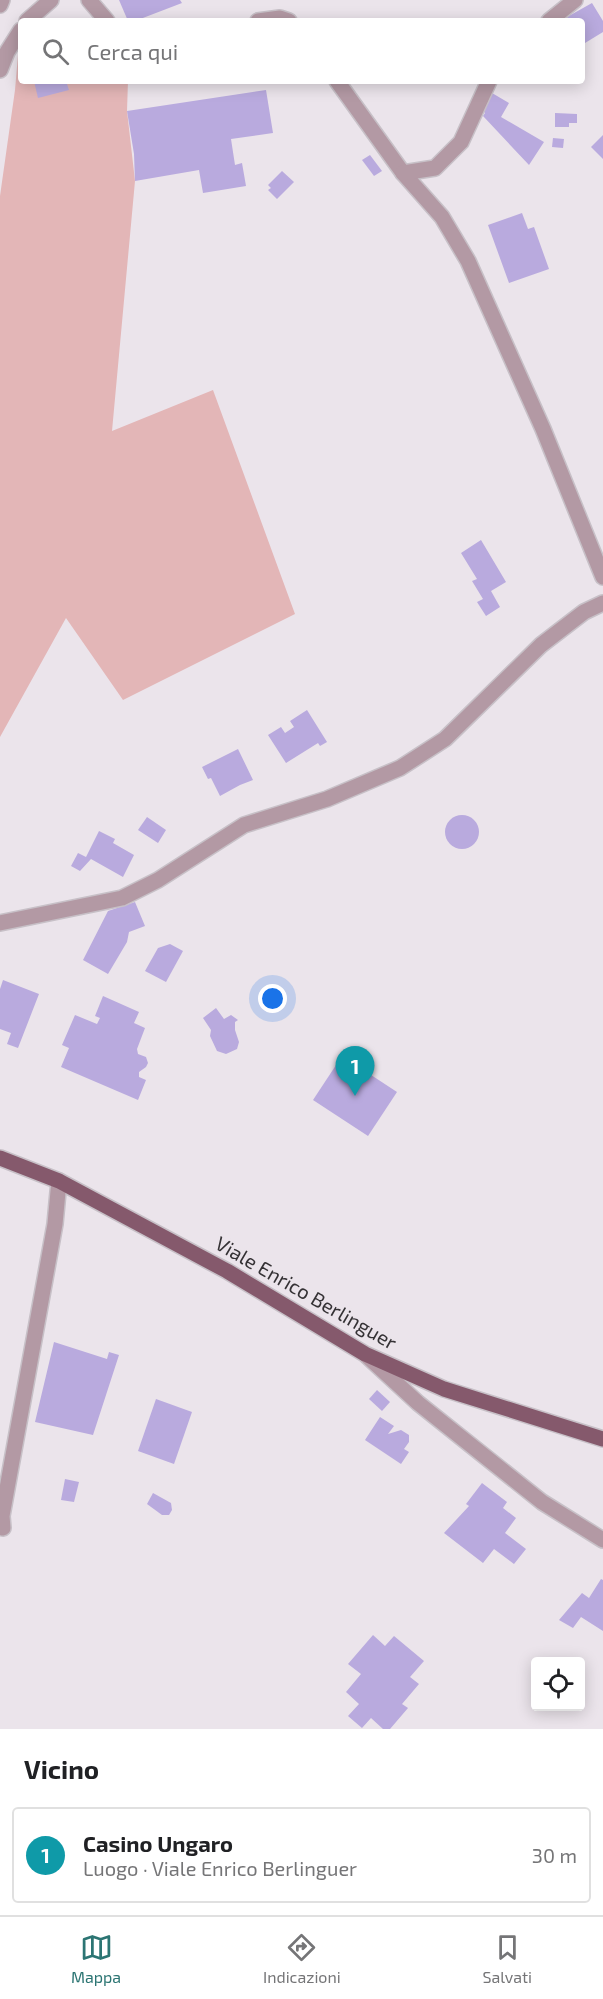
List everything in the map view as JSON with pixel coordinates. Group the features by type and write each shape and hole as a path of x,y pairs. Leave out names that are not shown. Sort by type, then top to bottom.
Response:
{"main road":[{"name":"Viale Enrico Berlinguer","path":"0,1158 59,1181 227,1271 364,1354 444,1389 603,1439"}],"street":[{"path":"0,5 2,0"},
{"path":"30,18 51,0"},
{"path":"89,0 104,18"},
{"path":"553,18 575,0"},
{"path":"0,70 7,52 18,35"},
{"path":"339,84 403,173 442,217 468,261 543,429 603,577"},
{"path":"403,173 435,168 461,142 488,84"},
{"path":"0,923 122,898 158,880 244,825 327,799 400,768 445,739 541,645 584,612 603,603"},
{"path":"3,1528 2,1516 55,1224 59,1181"},
{"path":"364,1354 418,1403 542,1502 603,1540"}],"shaded area":[{"path":"18,55 18,84 128,84 127,111 135,181 112,431 213,390 295,614 123,700 66,618 0,737 0,196"}],"building":[{"path":"119,0 180,0 182,3 143,18 127,18"},
{"path":"592,3 603,21 603,32 585,43 585,18 567,17"},
{"path":"35,84 67,84 69,90 38,98"},
{"path":"266,90 273,133 231,139 235,165 242,163 246,186 203,193 199,170 135,181 134,154 127,111"},
{"path":"492,93 509,103 501,117 544,142 529,165 483,116 485,113 483,111"},
{"path":"555,113 577,114 577,123 569,123 569,127 555,127"},
{"path":"603,135 603,159 591,147"},
{"path":"553,138 564,139 563,148 552,147"},
{"path":"370,155 382,171 374,176 362,160"},
{"path":"282,171 294,182 277,199 268,190 271,188 268,185"},
{"path":"522,213 528,229 534,227 549,269 509,283 488,225"},
{"path":"481,540 506,582 491,591 500,607 486,616 477,602 483,599 472,581 477,579 461,553"},
{"path":"307,710 327,742 320,746 318,743 286,763 268,735 281,727 285,733 294,727 290,721"},
{"path":"238,749 253,780 220,796 211,778 208,779 202,767"},
{"path":"462,815 474,820 479,832 474,844 462,849 450,844 445,832 450,820"},
{"path":"147,817 166,830 158,843 138,830"},
{"path":"99,831 115,839 113,843 134,855 123,877 91,859 80,871 71,866 78,853 86,857"},
{"path":"135,902 145,926 129,932 127,942 108,974 83,960 108,911"},
{"path":"170,944 183,951 166,982 145,971 158,948"},
{"path":"3,980 39,994 18,1048 7,1044 11,1033 0,1029 0,989"},
{"path":"103,996 139,1012 134,1023 145,1028 137,1049 138,1054 146,1057 148,1063 139,1072 139,1077 146,1080 138,1100 61,1067 69,1048 62,1045 75,1015 97,1024 100,1018 95,1016"},
{"path":"216,1008 224,1019 231,1015 238,1020 235,1022 239,1042 237,1049 226,1054 217,1051 210,1036 211,1030 203,1018"},
{"path":"342,1056 397,1092 368,1136 313,1100"},
{"path":"54,1342 107,1359 109,1352 119,1355 93,1435 35,1422"},
{"path":"377,1390 390,1402 382,1411 369,1399"},
{"path":"156,1399 192,1412 174,1464 138,1451"},
{"path":"380,1417 394,1426 388,1434 401,1430 409,1435 409,1442 404,1449 409,1452 401,1464 365,1440"},
{"path":"65,1479 79,1482 74,1502 61,1500"},
{"path":"482,1483 507,1502 503,1508 516,1518 505,1533 526,1549 514,1564 494,1549 483,1563 444,1533 469,1506 466,1504"},
{"path":"153,1493 171,1503 172,1510 169,1515 162,1515 147,1504"},
{"path":"601,1579 603,1580 603,1631 581,1617 573,1628 559,1620 582,1593 589,1598"},
{"path":"373,1635 385,1646 394,1636 424,1661 410,1677 419,1684 402,1704 408,1708 390,1729 383,1729 371,1718 362,1728 348,1716 359,1704 346,1692 361,1674 348,1664"}],"place":[{"name":"Casino Ungaro","path":"355,1096"}]}
